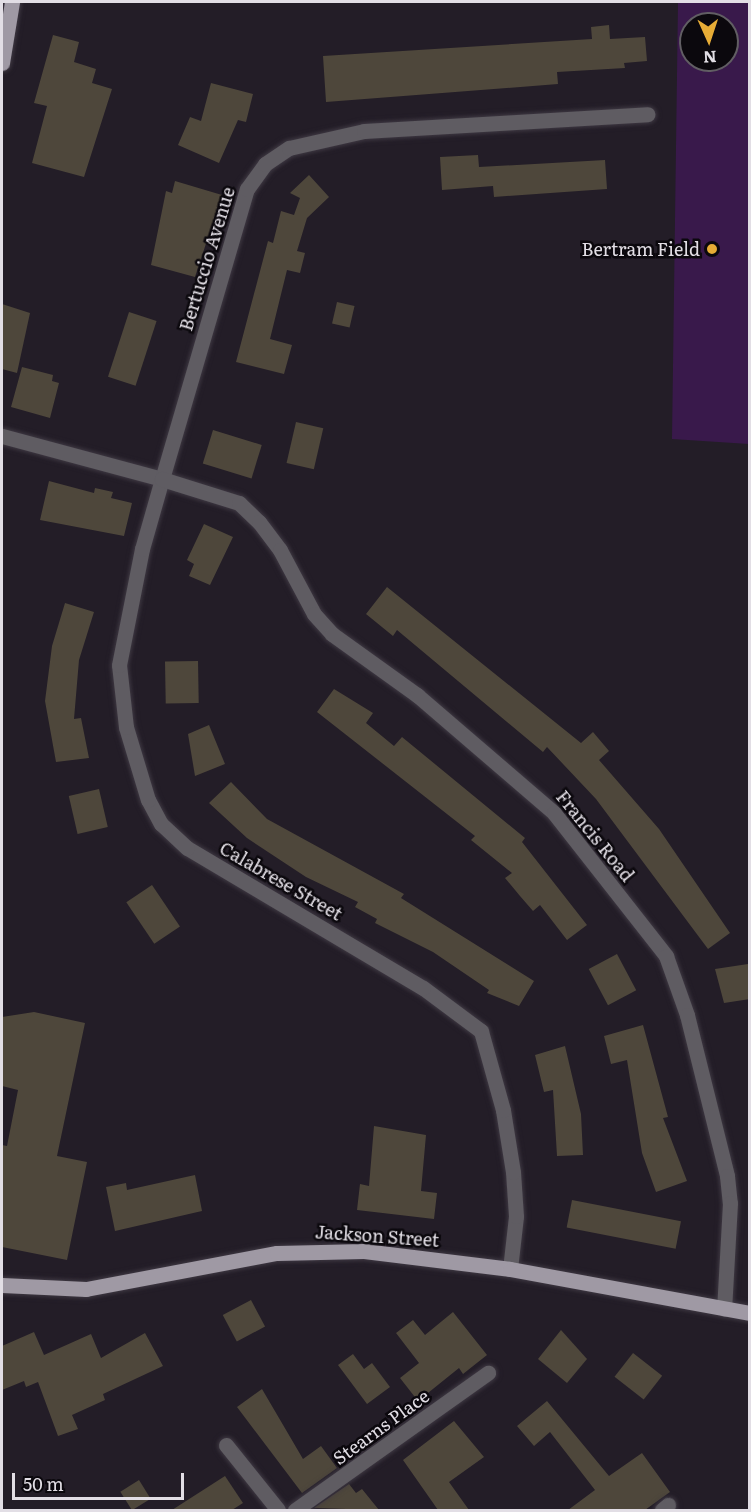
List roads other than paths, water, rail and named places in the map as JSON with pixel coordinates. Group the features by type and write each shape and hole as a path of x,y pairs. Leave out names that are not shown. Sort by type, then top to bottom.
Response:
{"main road":[{"path":"2,63 12,2"},
{"name":"Jackson Street","path":"2,1285 65,1289 125,1285 258,1256 319,1249 411,1254 510,1269 750,1313"}],"street":[{"name":"Bertuccio Avenue","path":"162,479 235,222 247,189 265,164 289,148 320,137 363,131 647,114"},
{"path":"2,436 162,479"},
{"name":"Calabrese Street","path":"162,479 142,549 119,665 126,727 148,800 161,824 187,848 423,988 481,1031 503,1110 513,1172 516,1216 510,1269"},
{"name":"Francis Road","path":"162,479 239,503 259,522 280,550 314,614 332,634 417,695 554,813 666,956 687,1015 727,1176 730,1203 724,1309"},
{"name":"Stearns Place","path":"295,1510 488,1373"},
{"path":"226,1445 278,1510"}],"place":[{"name":"Bertram Field","path":"712,249"}]}
